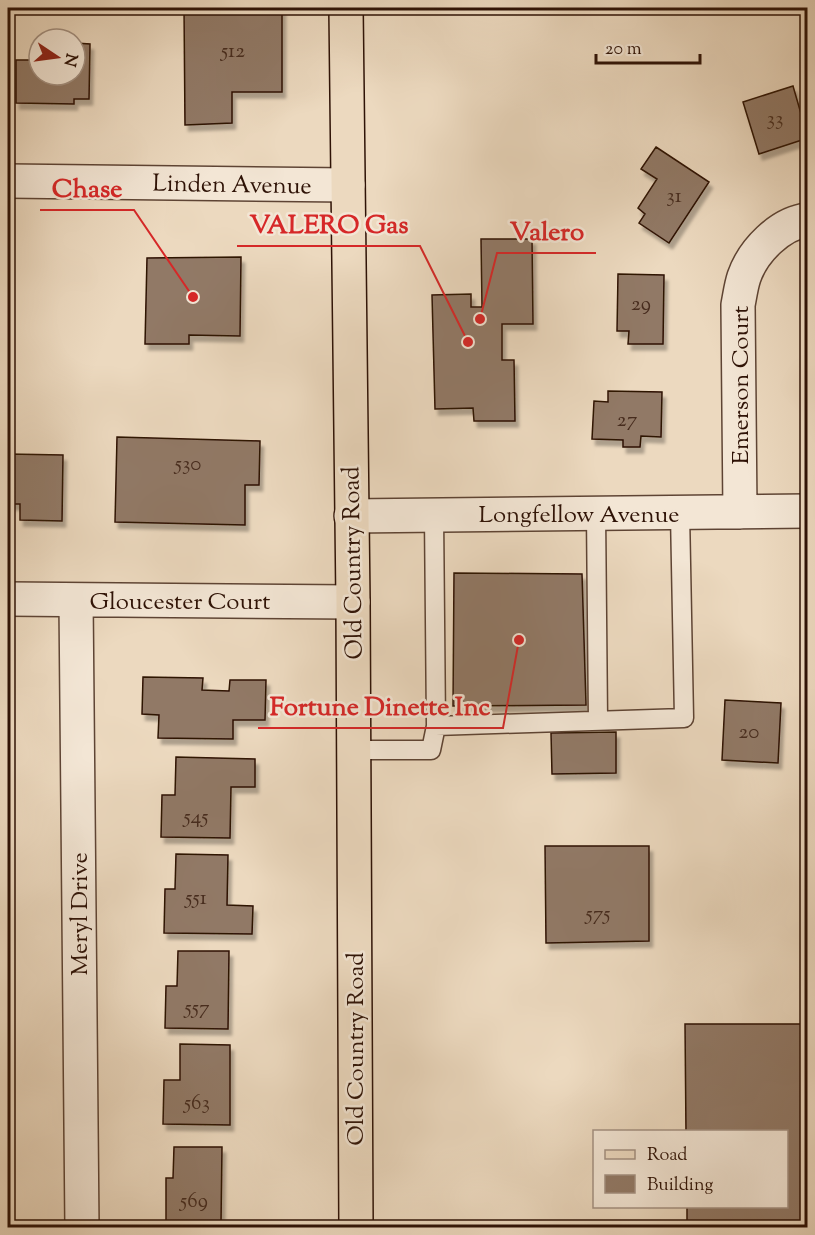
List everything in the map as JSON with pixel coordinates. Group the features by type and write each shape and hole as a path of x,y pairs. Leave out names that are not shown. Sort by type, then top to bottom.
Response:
{"main road":[{"name":"Old Country Road","path":"346,8 353,602 356,1227"}],"street":[{"name":"Linden Avenue","path":"8,181 348,185"},
{"name":"Emerson Court","path":"740,512 738,304 744,277 753,258 779,231 807,220"},
{"name":"Longfellow Avenue","path":"351,516 807,511"},
{"name":"Gloucester Court","path":"8,599 353,602"},
{"name":"Meryl Drive","path":"76,600 82,1227"}],"lane":[{"path":"596,513 598,720"},
{"path":"436,726 684,718 680,513"},
{"path":"354,750 431,750 436,726 434,515"}],"building":[{"path":"184,8 282,8 282,92 232,92 232,123 185,125"},
{"path":"87,44 90,44 89,99 74,99 74,104 16,103 16,60 27,60 27,87 87,87"},
{"path":"793,86 808,138 759,154 743,102"},
{"path":"656,147 709,182 669,243 639,223 645,214 638,208 657,179 641,169"},
{"path":"481,239 532,239 533,324 502,324 502,360 514,360 515,421 474,421 473,408 435,409 432,295 471,294 471,307 482,307"},
{"path":"241,257 240,336 189,335 189,344 145,344 147,258"},
{"path":"618,274 664,275 663,344 628,344 629,331 617,331"},
{"path":"608,391 662,392 661,437 641,436 640,447 623,447 623,440 592,439 594,401 608,402"},
{"path":"117,437 260,441 259,485 245,485 245,525 115,522"},
{"path":"8,454 63,455 62,521 20,520 20,504 8,504"},
{"path":"454,573 582,574 586,705 453,706"},
{"path":"806,586 808,586 808,627 804,627"},
{"path":"143,677 203,678 202,690 229,691 230,680 266,680 265,720 233,720 233,739 158,738 159,715 142,714"},
{"path":"725,700 781,703 778,763 722,760"},
{"path":"616,732 616,773 552,774 551,733"},
{"path":"176,757 255,759 255,787 231,787 230,838 161,837 162,795 175,795"},
{"path":"545,846 649,846 649,941 546,943"},
{"path":"176,854 228,855 227,905 253,906 252,934 164,933 165,889 175,889"},
{"path":"178,951 229,951 228,1029 165,1028 166,986 177,986"},
{"path":"685,1024 808,1024 808,1228 687,1228 687,1208 788,1208 788,1130 686,1130"},
{"path":"180,1044 230,1045 230,1125 163,1124 164,1080 180,1080"},
{"path":"174,1147 222,1147 221,1222 166,1221 166,1178 173,1178"}],"place":[{"name":"Chase","path":"193,297"},
{"name":"Valero","path":"480,319"},
{"name":"VALERO Gas","path":"468,342"},
{"name":"Fortune Dinette Inc","path":"519,640"}]}
